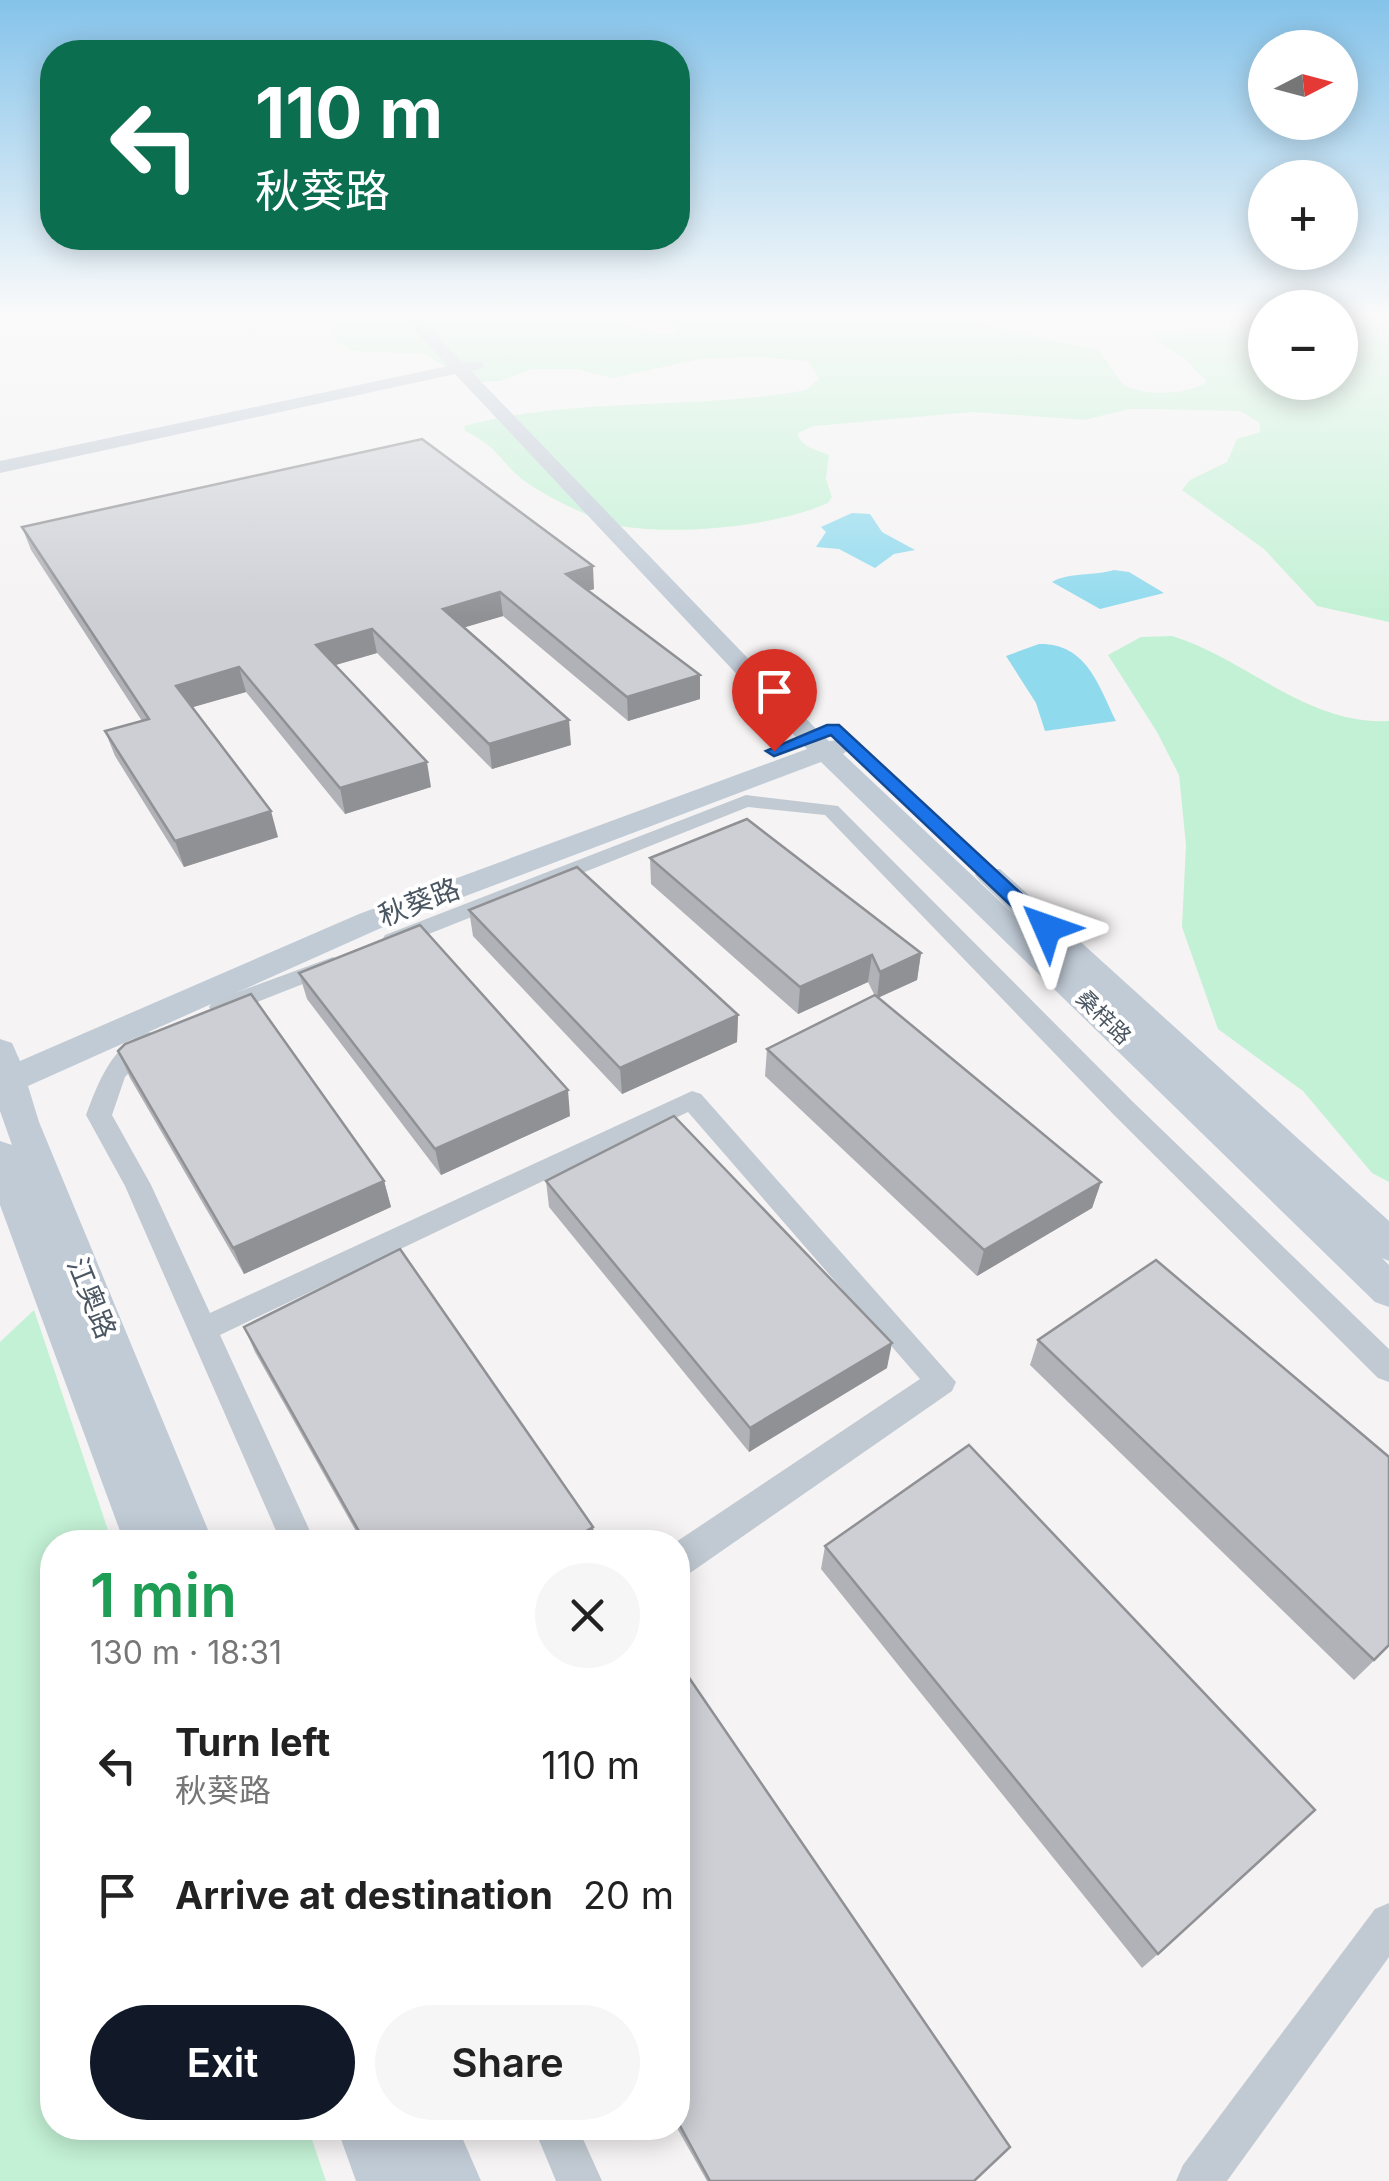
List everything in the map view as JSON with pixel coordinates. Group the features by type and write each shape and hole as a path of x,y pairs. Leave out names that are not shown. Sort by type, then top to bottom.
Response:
{"street":[{"path":"0,460 224,414"},
{"path":"0,468 242,414"},
{"name":"桑梓路","path":"513,414 829,740 1389,1290"},
{"name":"桑梓路","path":"829,740 1389,1246"},
{"name":"秋葵路","path":"2,1067 95,1040 370,921 829,740"},
{"path":"293,1530 138,1185 100,1115 114,1073 158,1032 746,801 830,810 1123,1108 1389,1369"},
{"name":"江奥路","path":"2,1067 185,1530"},
{"path":"204,1329 692,1100 942,1382 690,1553"},
{"name":"江奥路","path":"0,1155 142,1530"},
{"path":"1198,2181 1389,1923"},
{"path":"373,2140 388,2181"},
{"path":"432,2140 449,2181"},
{"path":"561,2140 579,2181"}],"green space":[{"path":"529,414 953,414 814,426 798,433 805,445 829,455 826,479 832,497 828,503 755,523 670,530 621,526 570,507 523,480 492,448 465,431 464,426"},
{"path":"998,414 1110,414 1084,420"},
{"path":"1245,414 1389,414 1389,622 1317,606 1264,549 1182,490 1190,480 1227,462 1237,439 1260,432 1260,423"},
{"path":"1172,636 1331,713 1389,721 1389,1182 1372,1173 1303,1091 1218,1029 1182,927 1186,845 1179,775 1108,655 1141,637"},
{"path":"34,1310 108,1530 40,1530 40,2140 312,2140 326,2181 0,2181 0,1342"}],"water":[{"path":"852,513 870,514 882,532 915,550 894,554 875,568 839,549 816,547 826,532 821,527"},
{"path":"1114,570 1129,572 1164,593 1100,609 1052,582 1066,577"},
{"path":"1039,644 1068,650 1079,658 1096,680 1116,721 1045,731 1036,703 1006,656"}],"building":[{"path":"422,439 593,566 566,574 700,675 627,697 500,592 443,609 569,720 489,744 372,629 316,645 427,762 340,788 239,667 176,686 271,811 175,841 105,731 149,719 22,527"},
{"path":"747,819 921,953 880,972 872,955 800,987 650,858"},
{"path":"577,867 738,1015 620,1068 469,910"},
{"path":"420,925 568,1090 435,1149 299,973"},
{"path":"251,994 384,1181 233,1248 118,1051 125,1044"},
{"path":"875,995 1101,1182 984,1250 767,1049"},
{"path":"674,1116 892,1343 750,1428 546,1181"},
{"path":"400,1249 593,1527 358,1530 244,1327"},
{"path":"1156,1260 1389,1457 1389,1645 1374,1660 1038,1340"},
{"path":"969,1445 1315,1810 1158,1954 825,1546"},
{"path":"690,1679 1010,2147 974,2181 710,2181 688,2140"}],"route":[{"path":"774,751 833,728 1047,928"}]}
